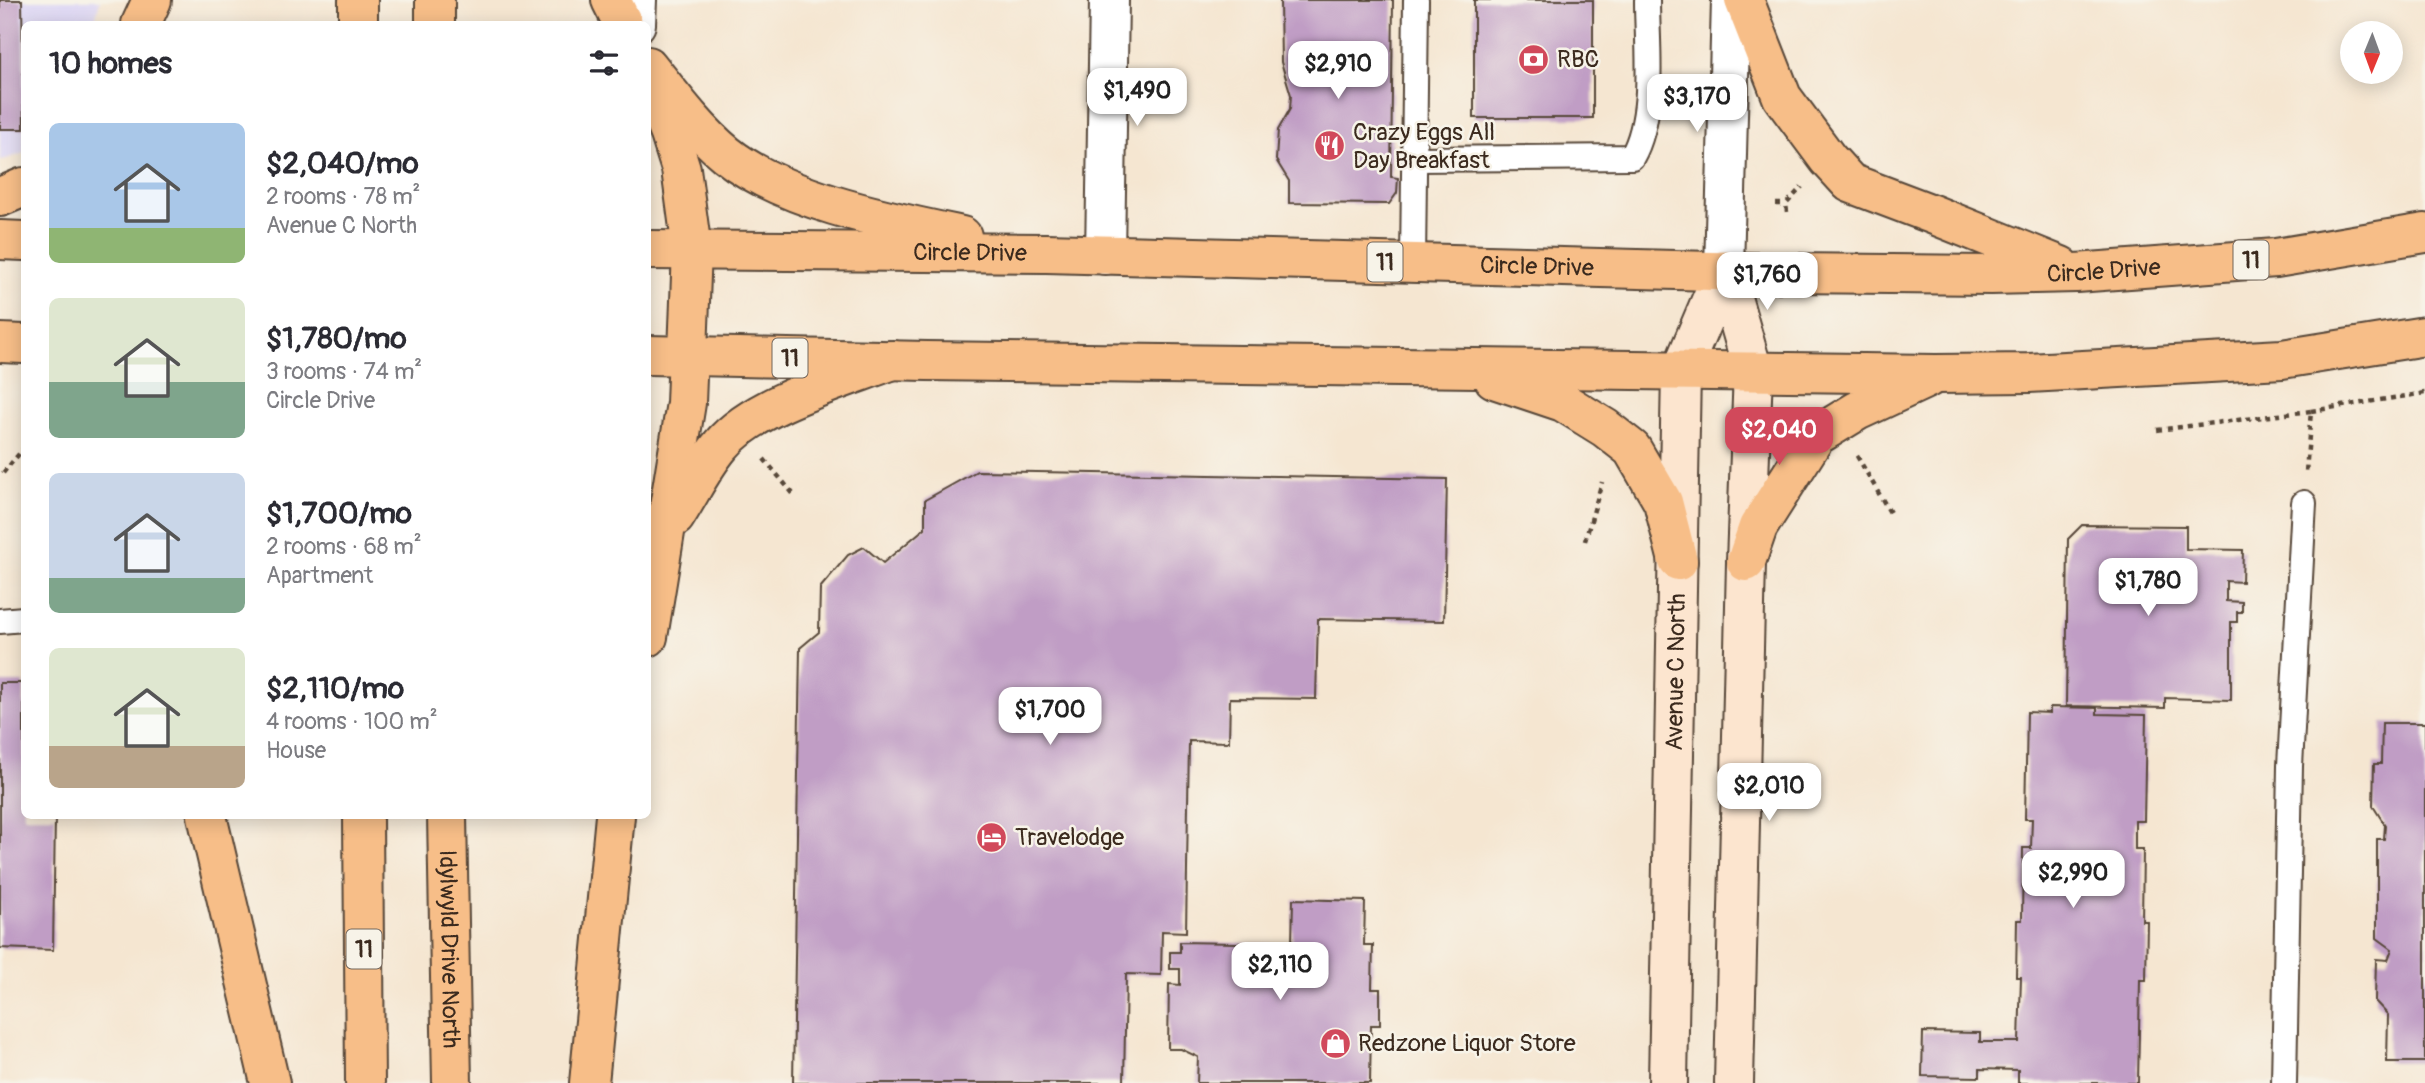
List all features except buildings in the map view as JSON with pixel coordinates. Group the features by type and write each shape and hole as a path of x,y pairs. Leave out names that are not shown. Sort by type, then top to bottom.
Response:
{"highway":[{"path":"142,21 152,0"},
{"path":"155,21 160,0"},
{"path":"358,0 358,21"},
{"path":"435,0 435,21"},
{"path":"611,0 621,21"},
{"path":"1744,0 1782,97 1850,184 2076,272"},
{"path":"651,70 680,105 727,154 752,171 798,194 904,224 1046,253"},
{"path":"651,86 681,169 692,250 687,403 651,620"},
{"path":"0,197 21,188"},
{"name":"Circle Drive","path":"651,250 1046,253 1821,274 2076,272 2276,258 2425,233"},
{"path":"0,240 21,241"},
{"name":"11","path":"687,355 1681,371 2029,373 2282,359 2425,335"},
{"path":"0,343 21,344"},
{"path":"651,355 687,355"},
{"path":"667,531 722,444 739,429 764,412 784,403 893,360"},
{"path":"1442,366 1508,383 1563,402 1605,428 1632,449 1662,502 1678,561"},
{"path":"1746,562 1758,527 1816,436 1857,411 1936,374"},
{"path":"209,819 270,1083"},
{"name":"11","path":"363,819 365,1083"},
{"name":"Idylwyld Drive North","path":"447,819 452,1083"},
{"path":"589,1083 615,819"}],"main road":[{"name":"Avenue C North","path":"1724,270 1753,371 1734,1083"},
{"name":"Avenue C North","path":"1668,1083 1681,371 1724,270"}],"street":[{"path":"636,21 637,0"},
{"path":"1105,255 1109,0"},
{"name":"Avenue C North","path":"1724,270 1731,0"}],"lane":[{"path":"1413,262 1416,0"},
{"path":"1414,159 1632,157 1641,141 1647,105 1647,0"},
{"path":"2284,1083 2290,766 2304,503"},
{"path":"0,621 21,619"}],"path":[{"path":"1776,204 1786,204 1803,186"},
{"path":"1786,204 1787,212"},
{"path":"2157,430 2311,411 2425,393"},
{"path":"2304,503 2311,411"},
{"path":"1853,449 1892,516"},
{"path":"3,472 21,451"},
{"path":"763,457 795,496"},
{"path":"1586,541 1606,470"}],"shaded area":[{"path":"0,0 100,0 95,21 21,21 21,154 0,161"}],"place":[{"name":"RBC","path":"1534,59"},
{"name":"Crazy Eggs All Day Breakfast","path":"1330,146"},
{"name":"Travelodge","path":"992,837"},
{"name":"Redzone Liquor Store","path":"1335,1043"}]}
